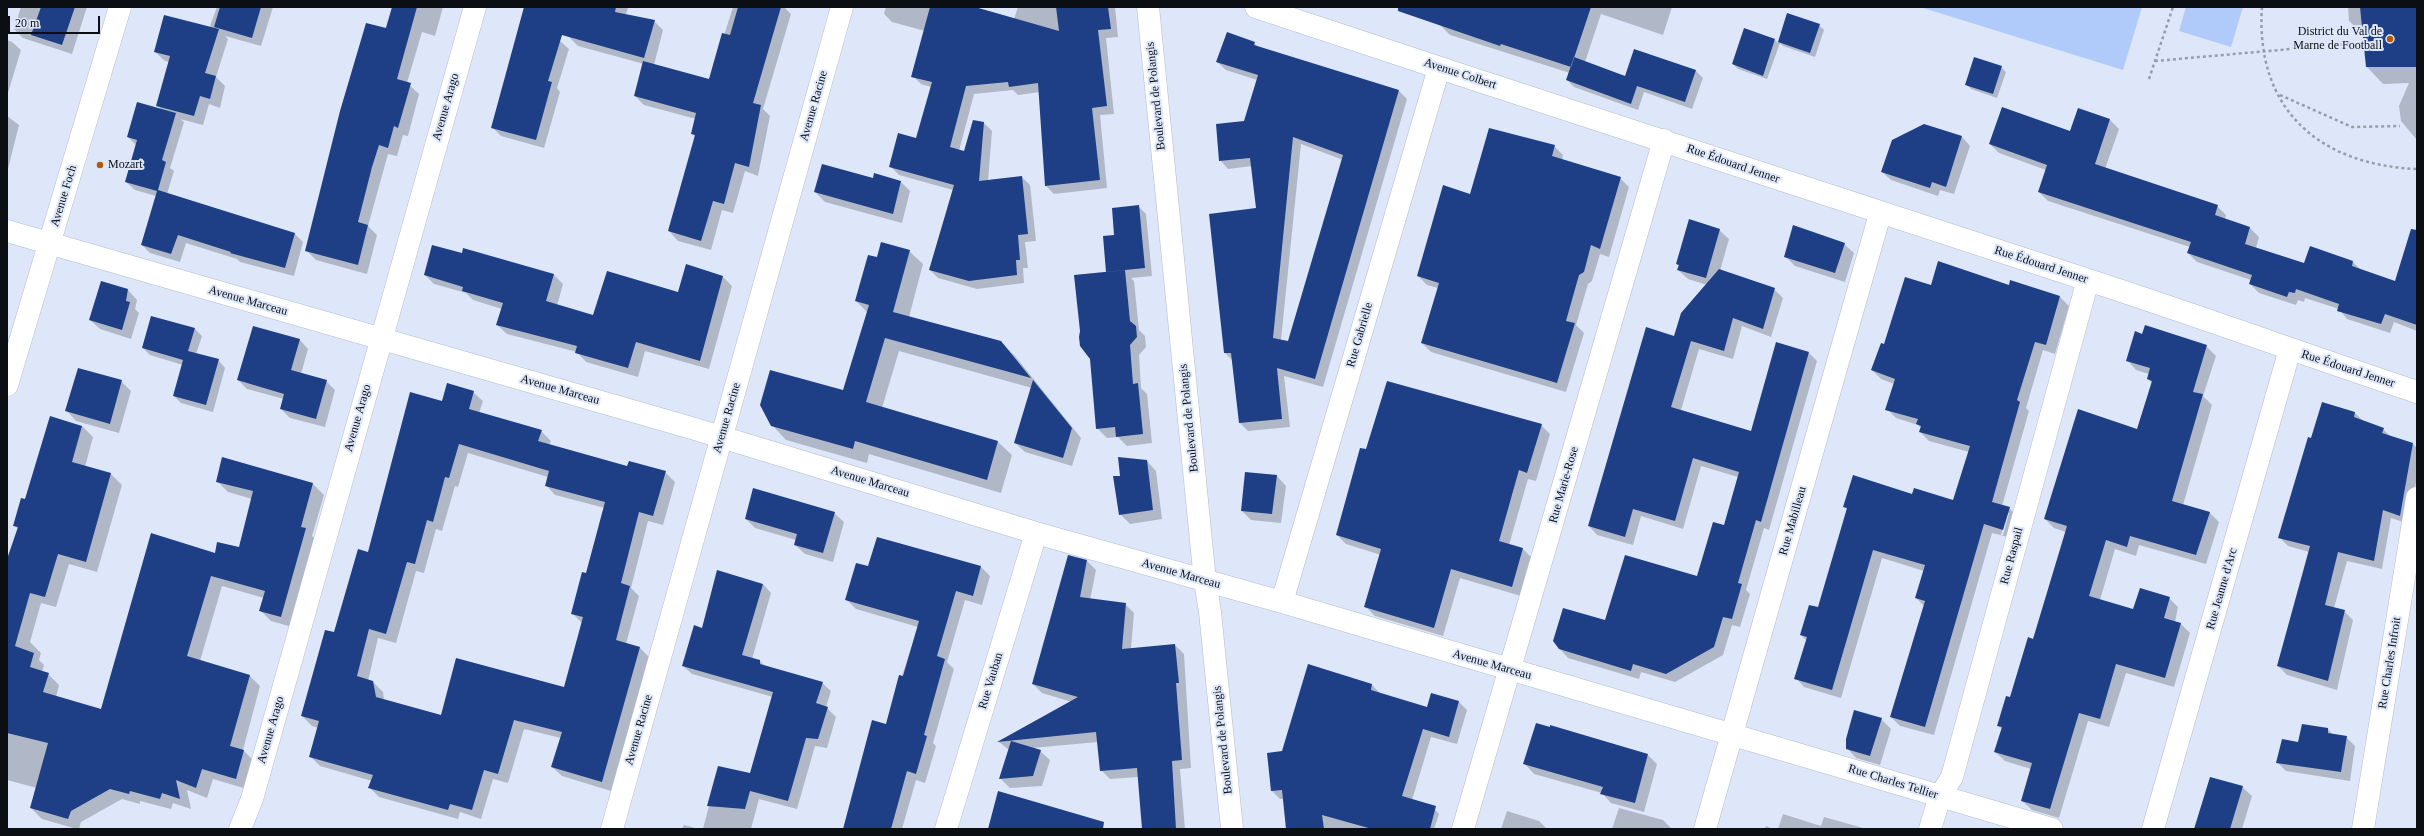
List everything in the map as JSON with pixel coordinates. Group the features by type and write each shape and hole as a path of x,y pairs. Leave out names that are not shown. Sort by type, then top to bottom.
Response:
{"street":[{"name":"Avenue Foch","path":"7,386 48,243 58,217 120,7"},
{"name":"Avenue Arago","path":"240,829 252,799 380,339 475,7"},
{"name":"Avenue Racine","path":"612,829 842,7"},
{"name":"Boulevard de Polangis","path":"1148,7 1205,581 1210,612 1232,829"},
{"name":"Avenue Colbert","path":"1256,7 1439,68 1664,140"},
{"name":"Rue Gabrielle","path":"1282,602 1439,68"},
{"name":"Rue Édouard Jenner","path":"1664,140 1880,214 2088,280 2417,392"},
{"name":"Rue Marie-Rose","path":"1463,829 1664,140"},
{"name":"Rue Mabilleau","path":"1705,829 1880,214"},
{"name":"Avenue Marceau","path":"7,231 722,438 1036,533 1282,602 1510,671 1733,734"},
{"name":"Rue Raspail","path":"1930,829 1940,796 1952,777 2088,280"},
{"name":"Rue Jeanne d'Arc","path":"2153,829 2290,349"},
{"name":"Rue Charles Infroit","path":"2364,829 2417,498"},
{"name":"Rue Vauban","path":"946,829 1036,533"},
{"name":"Rue Charles Tellier","path":"1733,734 2052,829"}],"path":[{"path":"2149,79 2173,7"},
{"path":"2262,7 2264,52 2279,95 2296,123 2313,137 2330,147 2375,164 2417,168"},
{"path":"2155,61 2347,44"},
{"path":"2279,95 2352,127 2400,126"}],"shaded area":[{"path":"1920,7 2142,7 2123,70"},
{"path":"2186,7 2243,7 2231,47 2179,31"}],"building":[{"path":"41,7 75,7 62,45 31,35"},
{"path":"220,7 261,7 252,38 214,27"},
{"path":"392,7 417,7 397,79 411,83 398,128 394,126 388,148 379,145 372,167 358,222 368,225 358,265 305,251 340,111 366,23 386,28"},
{"path":"524,7 616,7 615,12 655,20 644,58 562,35 548,81 552,82 536,140 491,128"},
{"path":"738,7 781,7 753,103 761,105 749,167 735,163 724,204 713,201 701,241 668,231 695,135 691,134 696,113 634,96 643,61 709,79 722,33 730,35"},
{"path":"930,7 975,7 1059,31 1056,7 1108,7 1111,29 1098,30 1107,106 1092,108 1100,180 1045,186 1038,83 1009,87 1008,82 966,86 950,147 964,151 973,120 984,122 979,181 1022,176 1028,234 1018,235 1020,260 1016,260 1017,275 969,281 929,270 954,185 889,167 898,133 916,138 932,82 911,77"},
{"path":"1398,7 1591,7 1571,67 1501,44 1500,46 1398,11"},
{"name":"District du Val de Marne de Football","path":"2360,7 2417,7 2417,67 2366,67"},
{"path":"1787,13 1820,24 1810,53 1778,42"},
{"path":"164,15 219,29 205,73 216,76 210,99 200,96 194,116 156,106 170,56 154,52"},
{"path":"1744,28 1775,39 1763,76 1732,64"},
{"path":"1227,32 1255,42 1254,45 1399,90 1315,379 1277,368 1282,419 1239,423 1231,353 1224,353 1209,214 1256,208 1250,158 1219,161 1216,124 1244,121 1258,75 1216,62","holes":["1293,137 1343,155 1288,341 1273,338"]},
{"path":"1634,49 1696,70 1685,102 1637,86 1631,104 1566,80 1574,57 1625,76"},
{"path":"1974,57 2002,66 1993,94 1965,85"},
{"path":"137,102 176,113 162,160 166,162 158,190 295,233 285,268 230,253 231,252 178,235 171,254 141,245 157,191 125,182 137,140 127,137"},
{"path":"2002,107 2070,131 2078,108 2110,119 2095,164 2218,205 2215,215 2250,227 2245,244 2304,263 2310,246 2353,261 2352,266 2395,281 2411,229 2417,230 2417,325 2385,314 2381,324 2337,311 2339,304 2296,289 2295,293 2289,292 2287,297 2249,284 2252,275 2187,253 2191,242 2038,192 2047,165 1989,144"},
{"path":"1924,124 1962,136 1946,187 1932,182 1930,188 1881,172 1892,140"},
{"path":"1489,128 1555,145 1552,156 1621,177 1600,249 1591,245 1584,272 1579,275 1566,321 1575,323 1557,383 1421,343 1439,283 1417,276 1443,185 1470,194"},
{"path":"822,164 873,178 874,173 901,181 893,214 814,192"},
{"path":"1139,205 1145,268 1106,272 1103,236 1114,235 1112,208"},
{"path":"1689,219 1720,229 1706,278 1677,270 1679,265 1676,264"},
{"path":"1793,225 1845,243 1835,273 1784,257"},
{"path":"881,242 910,250 893,312 1001,341 1031,378 885,338 866,402 998,441 987,480 855,441 853,449 771,426 760,405 770,370 843,390 869,305 855,301 868,255 877,257"},
{"path":"432,245 462,253 463,248 554,274 546,301 593,315 607,271 678,292 686,264 723,276 700,361 636,342 628,368 575,353 577,346 496,325 503,303 462,291 463,287 424,275"},
{"path":"1938,261 2009,285 2010,280 2060,296 2046,345 2035,342 2017,400 2020,402 1992,502 2010,507 2003,530 1984,524 1925,727 1890,717 1925,601 1915,598 1925,565 1873,550 1832,690 1794,679 1807,637 1800,635 1809,605 1818,607 1847,508 1843,507 1853,475 1912,494 1914,488 1953,500 1970,446 1919,432 1921,426 1916,424 1918,419 1885,410 1895,379 1871,370 1881,343 1884,344 1905,277 1931,285"},
{"path":"1719,269 1775,288 1763,329 1733,318 1724,351 1691,341 1671,407 1751,431 1776,342 1809,352 1761,522 1756,520 1738,583 1742,584 1732,619 1723,617 1714,647 1666,674 1633,664 1631,671 1559,649 1553,641 1563,608 1605,620 1625,555 1697,576 1713,522 1724,525 1739,472 1693,458 1675,521 1633,509 1625,537 1588,526 1646,327 1674,336 1681,313"},
{"path":"1125,270 1130,321 1136,326 1137,337 1130,345 1133,384 1138,383 1143,434 1116,437 1115,427 1096,429 1090,359 1080,346 1080,331 1074,275"},
{"path":"101,281 128,289 126,301 130,302 122,330 89,320"},
{"path":"151,316 195,328 188,351 219,359 206,405 173,396 183,360 142,348"},
{"path":"2145,325 2207,345 2193,392 2203,394 2172,501 2210,512 2196,555 2130,536 2127,547 2106,540 2089,596 2133,609 2140,588 2170,597 2164,618 2181,623 2165,678 2116,664 2100,719 2079,713 2050,809 2021,801 2032,763 1994,752 2002,727 1997,726 2006,696 2010,697 2028,637 2033,639 2067,526 2044,519 2078,409 2137,429 2152,381 2147,379 2150,368 2126,361 2135,331 2142,334"},
{"path":"253,326 300,339 291,370 327,380 316,419 280,409 284,394 237,380"},
{"path":"78,368 122,380 110,424 65,411"},
{"path":"1033,380 1072,428 1063,458 1014,443"},
{"path":"1387,381 1542,424 1527,473 1519,470 1499,541 1523,548 1512,587 1451,569 1434,628 1364,607 1381,549 1336,535 1360,448 1366,449"},
{"path":"447,383 474,391 469,409 542,430 538,441 627,466 629,461 666,471 653,516 639,512 621,583 630,586 616,640 640,647 602,782 551,767 562,732 514,720 498,774 484,770 472,810 450,804 448,810 368,788 373,775 309,757 319,721 301,716 325,630 334,632 358,549 368,552 410,392 442,401","holes":["459,444 549,471 545,486 605,502 586,573 582,572 571,614 583,617 564,687 456,658 441,715 376,697 373,681 357,676 369,629 386,634 407,562 415,564 427,520 433,522 445,477 449,478"]},
{"path":"2322,402 2355,412 2354,417 2384,428 2382,433 2413,443 2400,516 2383,510 2374,561 2338,552 2325,605 2345,610 2328,681 2277,666 2310,546 2278,538 2308,437 2311,438"},
{"path":"50,416 82,426 72,462 111,473 86,562 58,554 45,597 30,593 15,646 34,653 30,667 49,673 43,692 101,709 151,533 215,553 217,542 239,547 253,491 216,482 222,457 313,483 301,527 306,528 281,617 259,611 265,591 211,576 187,656 250,675 230,746 244,750 236,779 202,769 196,788 176,780 180,799 162,793 160,799 130,791 129,794 110,789 71,811 68,819 30,808 48,743 7,733 7,559 18,527 13,526 21,498 25,499"},
{"path":"1118,457 1147,460 1153,510 1119,515 1113,476 1120,476"},
{"path":"1245,472 1277,475 1272,514 1241,511"},
{"path":"753,488 835,512 823,553 794,545 797,534 745,519"},
{"path":"877,537 981,566 973,596 956,591 937,656 945,659 924,735 927,736 916,774 907,771 891,829 843,829 872,720 886,724 899,675 903,676 919,621 845,600 856,563 868,566"},
{"path":"1068,555 1087,560 1080,597 1126,603 1122,649 1175,644 1179,683 1176,683 1182,760 1172,761 1176,829 1142,829 1137,768 1100,771 1096,732 997,742 1078,697 1032,684"},
{"path":"717,570 763,584 742,655 760,660 760,664 823,682 816,703 828,707 818,739 806,738 788,801 750,791 745,809 707,806 718,766 750,773 773,692 682,666 694,625 702,628"},
{"path":"1308,664 1372,684 1371,690 1427,707 1431,693 1459,701 1449,737 1423,729 1402,796 1436,806 1430,829 1372,829 1322,815 1324,829 1286,829 1282,790 1271,791 1267,753 1282,751"},
{"path":"1854,710 1882,718 1870,756 1846,749 1846,739"},
{"path":"1536,723 1550,727 1550,725 1648,754 1635,803 1600,794 1603,787 1523,764"},
{"path":"2302,724 2328,728 2328,733 2347,736 2341,772 2276,763 2282,739 2298,742"},
{"path":"1011,741 1041,750 1033,776 999,779"},
{"path":"2210,777 2243,786 2230,829 2194,829"},
{"path":"998,791 1104,822 1103,829 988,829"}],"place":[{"name":"District du Val de Marne de Football","path":"2390,39"},
{"name":"Mozart","path":"100,165"}]}
